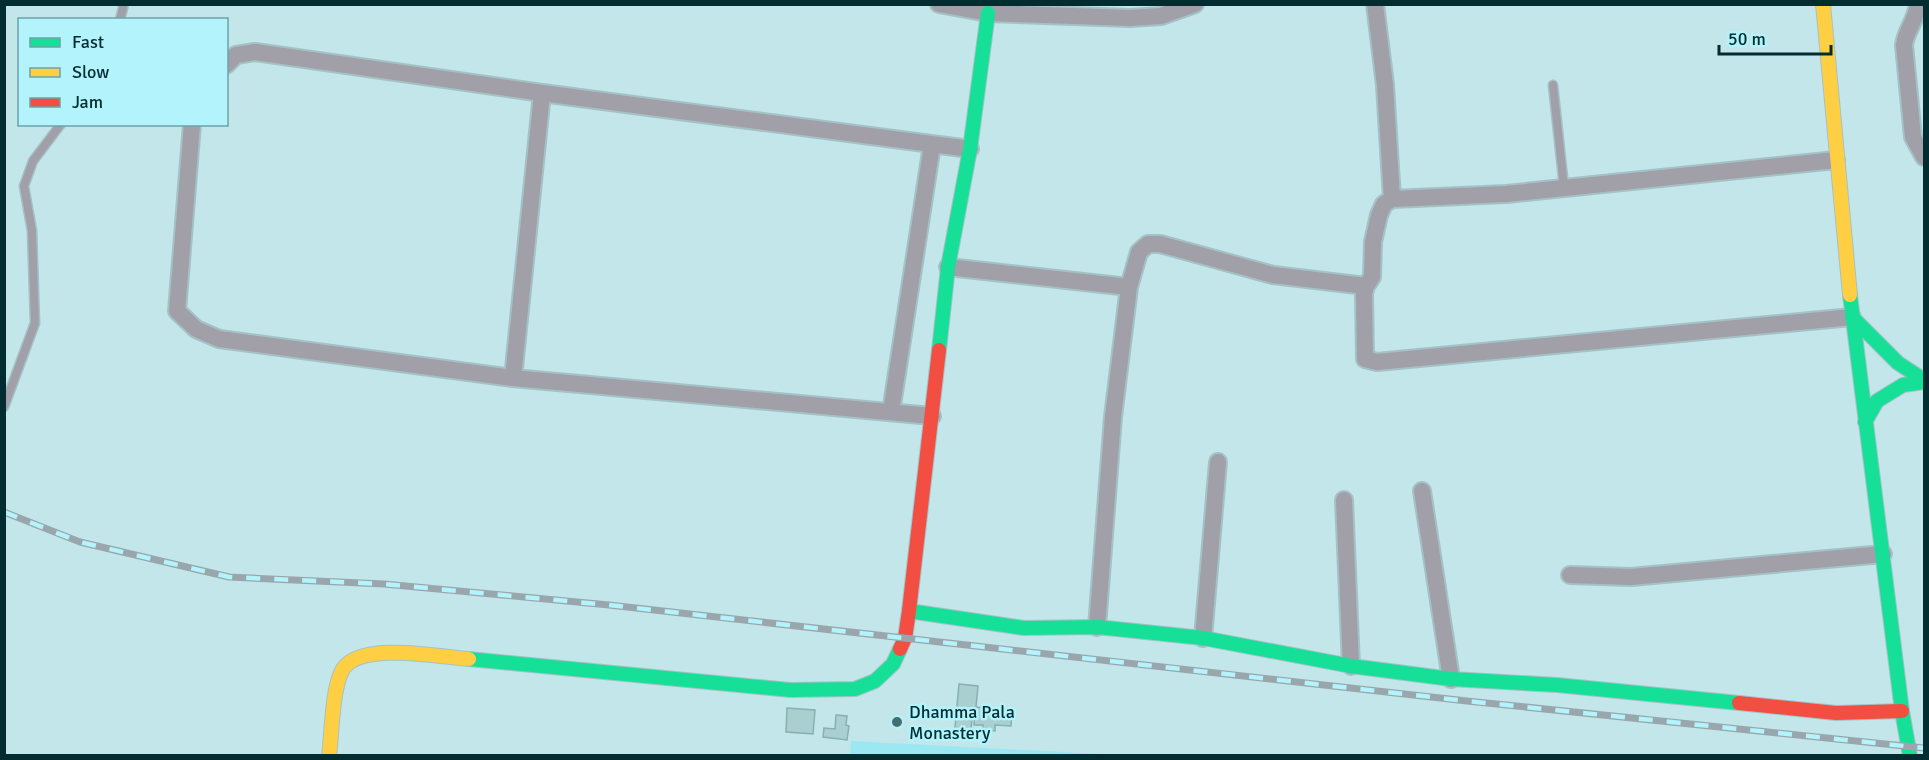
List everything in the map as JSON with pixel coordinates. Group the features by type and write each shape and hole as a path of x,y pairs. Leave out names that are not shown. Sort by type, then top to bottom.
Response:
{"street":[{"path":"939,4 988,13 1110,11 1130,18 1161,16 1195,4"},
{"path":"1375,4 1385,85 1392,199"},
{"path":"1823,4 1852,317 1902,711 1910,756"},
{"path":"1918,4 1917,16 1905,37 1904,45 1913,137 1924,157"},
{"path":"329,756 337,684 344,667 359,656 391,652 790,690 855,689 874,681 893,664 905,638 909,611 948,267 969,150 988,13"},
{"path":"228,63 236,55 255,52 969,150"},
{"path":"513,378 542,93"},
{"path":"192,126 177,311 196,328 219,339 513,378 932,416"},
{"path":"891,412 932,145"},
{"path":"1836,160 1506,194 1392,199 1384,204 1379,215 1373,242 1372,278 1366,286 1365,359 1377,362 1852,317"},
{"path":"1097,627 1113,417 1129,286 1139,252 1148,244 1160,244 1273,275 1366,286"},
{"path":"948,267 1129,286"},
{"path":"1852,317 1898,363 1924,381"},
{"path":"1865,422 1876,401 1903,385 1924,381"},
{"path":"1203,638 1218,462"},
{"path":"1422,491 1451,679"},
{"path":"1344,500 1351,666"},
{"path":"1570,575 1630,577 1883,554"},
{"path":"909,611 1024,628 1097,627 1203,638 1351,666 1451,679 1557,685 1836,713 1902,711"}],"lane":[{"path":"1553,85 1564,187"},
{"path":"4,407 35,323 32,231 24,186 33,161 60,126"}],"shaded area":[{"path":"851,741 1119,755 850,755"}],"building":[{"path":"959,684 978,686 970,740 954,738"},
{"path":"975,707 1012,710 1011,726 995,725 995,731 983,730 983,725 974,725"},
{"path":"787,708 815,710 813,734 786,732"},
{"path":"836,715 847,716 846,725 849,726 847,740 823,737 824,728 835,729"}],"railway":[{"path":"4,512 80,542 229,577 384,584 609,605 1467,701 1924,748"}],"traffic: fast":[{"path":"939,350 948,267 970,149 988,13"},
{"path":"1850,295 1902,711 1910,756"},
{"path":"1852,317 1898,363 1924,380"},
{"path":"1865,422 1877,401 1903,385 1924,382"},
{"path":"909,611 1024,628 1097,627 1203,638 1351,666 1451,679 1557,685 1739,703"},
{"path":"469,659 790,690 855,689 875,681 893,664 900,649"}],"traffic: slow":[{"path":"1823,4 1850,295"},
{"path":"329,756 339,677 352,660 383,653 469,659"}],"traffic: jam":[{"path":"900,649 905,638 909,611 939,350"},
{"path":"1739,703 1836,713 1902,711"}],"place":[{"name":"Dhamma Pala Monastery","path":"897,722"}]}
